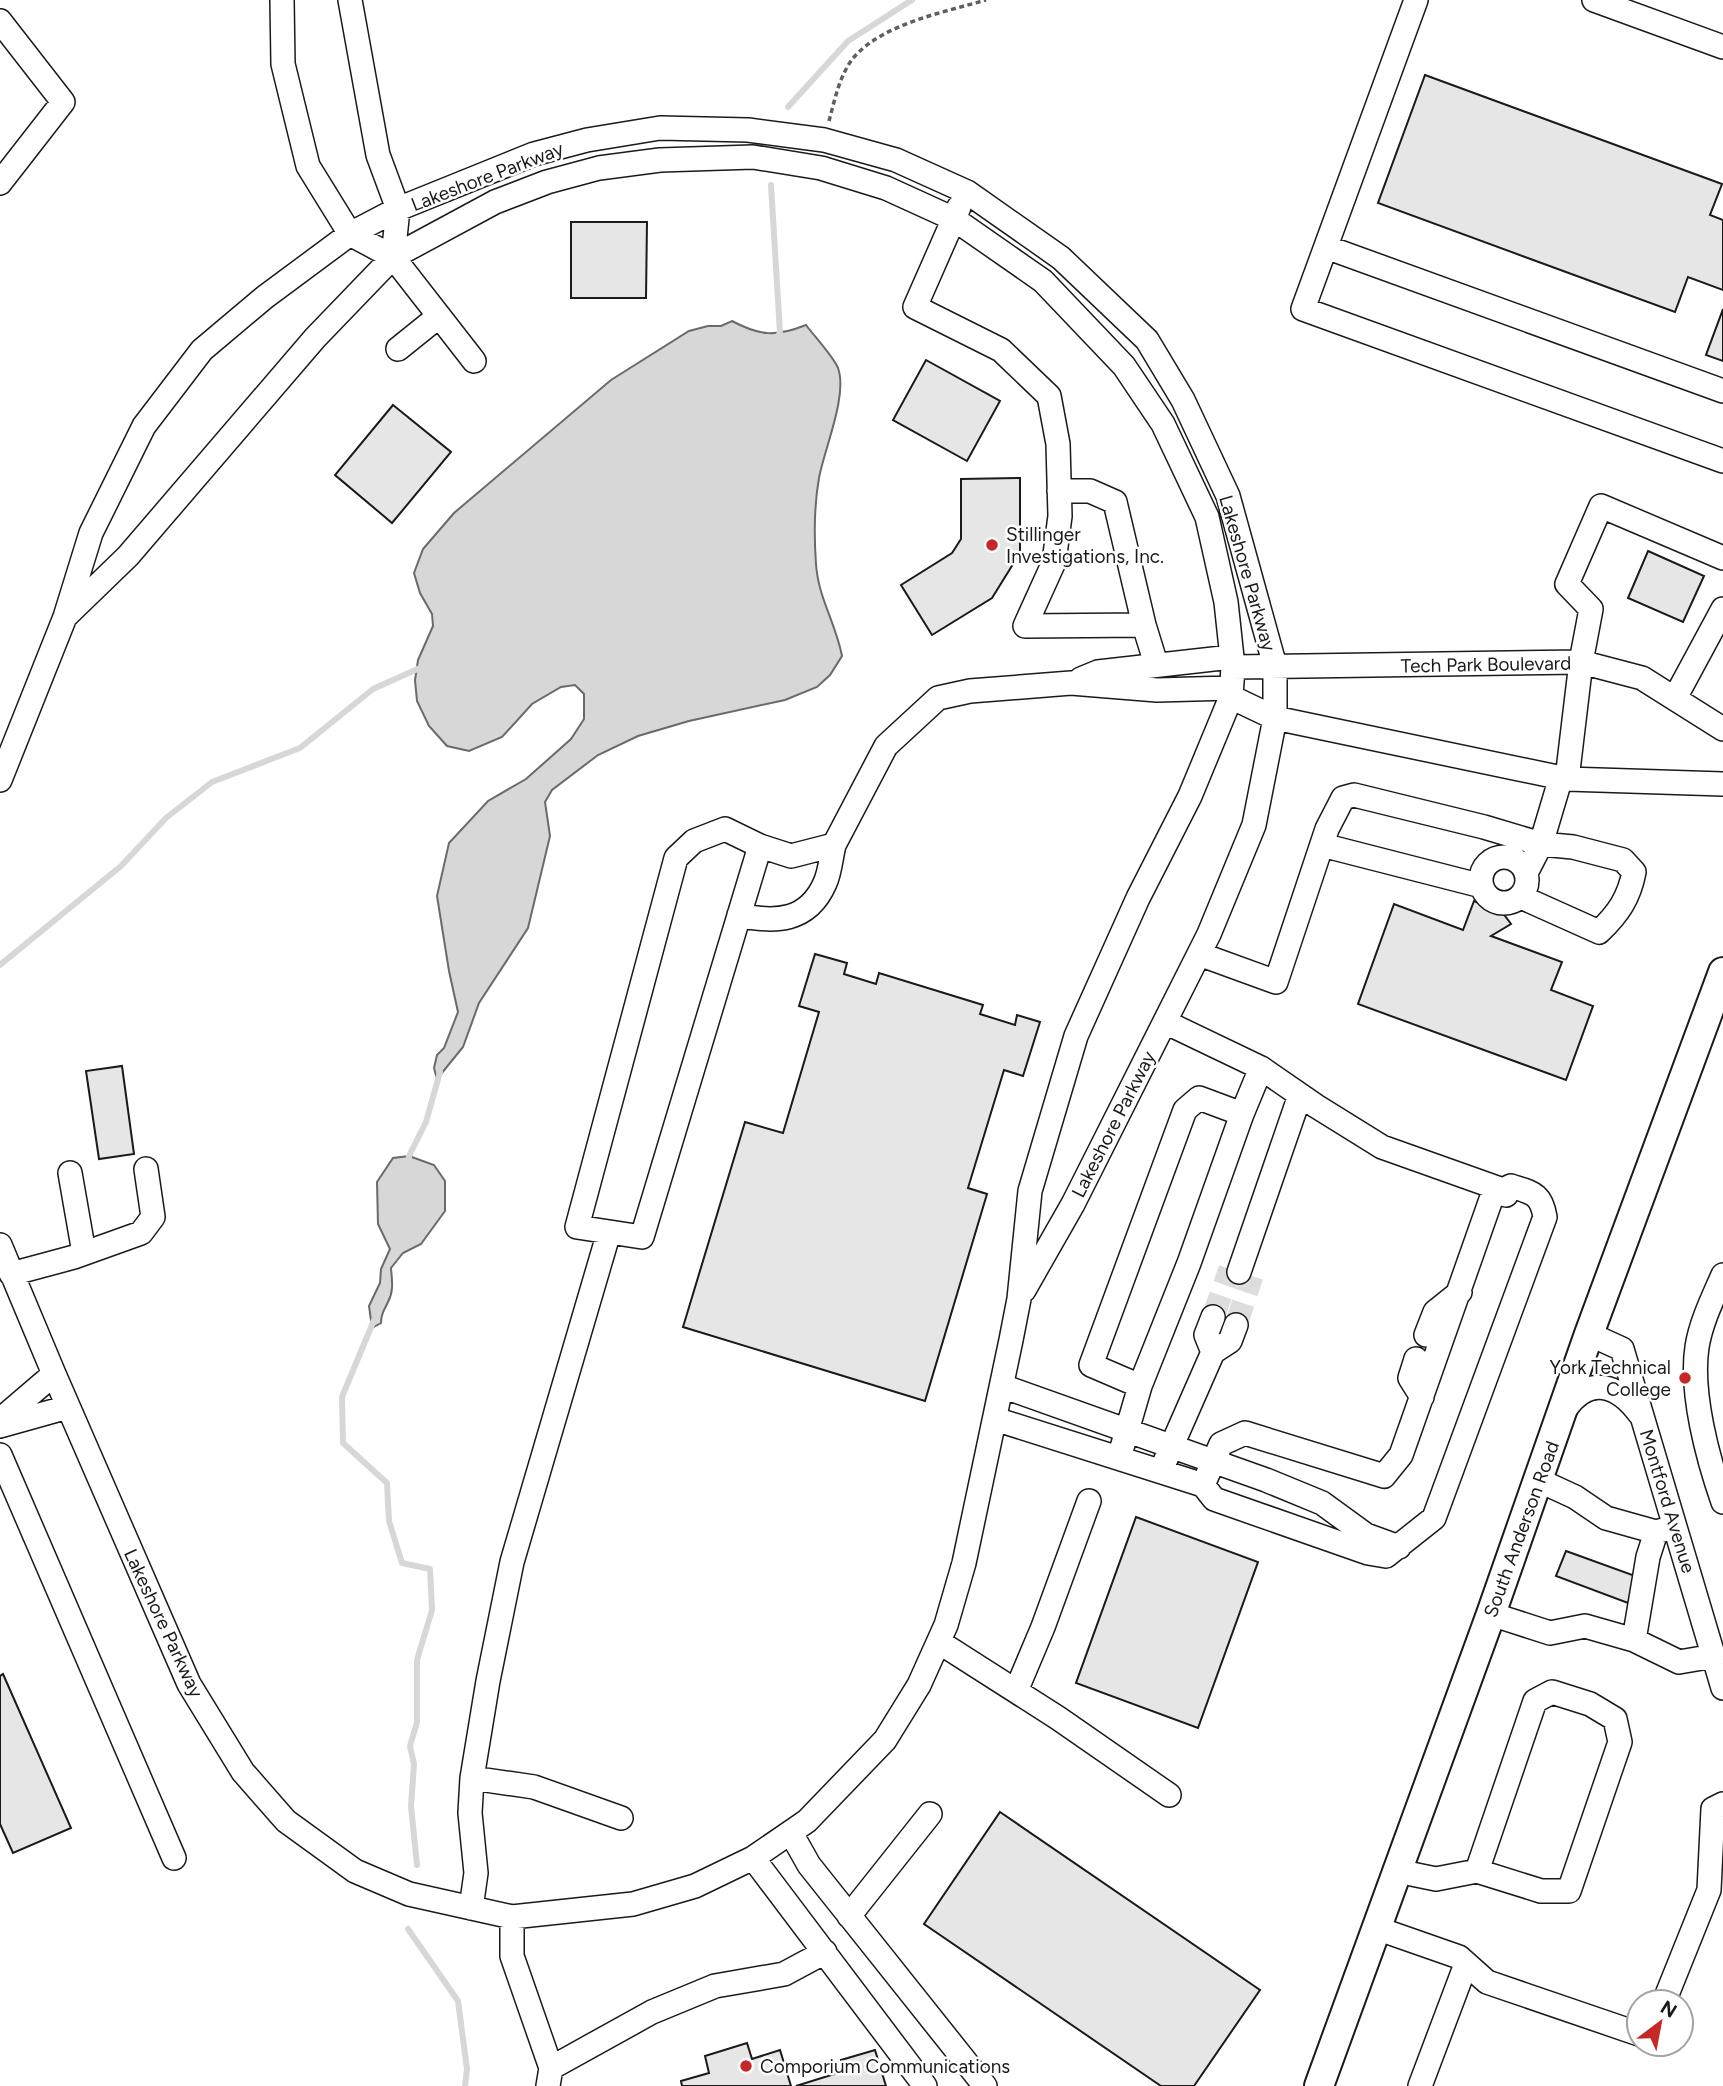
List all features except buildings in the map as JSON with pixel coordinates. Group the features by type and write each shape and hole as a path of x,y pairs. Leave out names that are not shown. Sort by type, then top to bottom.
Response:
{"main road":[{"name":"South Anderson Road","path":"1319,2086 1491,1614 1589,1334 1723,972"}],"street":[{"path":"282,0 283,64 308,166 350,234 393,257 474,361"},
{"path":"350,0 378,155 398,209 393,257"},
{"path":"1416,0 1303,309 1723,461"},
{"path":"1594,0 1723,47"},
{"path":"0,21 63,102 0,183"},
{"name":"Lakeshore Parkway","path":"0,780 65,617 91,533 144,426 202,350 265,297 350,234 398,209 534,154 587,140 660,128 748,130 824,140 896,160 967,192 1061,258 1147,340 1183,400 1228,496 1275,666 1275,718 1254,825 1199,954 1073,1204 1019,1299"},
{"name":"Lakeshore Parkway","path":"0,1245 189,1684 243,1772 286,1821 355,1871 410,1894 512,1917 633,1904 695,1886 754,1858 807,1821 885,1740 919,1685 939,1642 964,1563 1002,1385 1019,1299 1030,1191 1076,1036 1138,898 1190,796 1231,677 1226,602 1207,517 1163,424 1125,366 1044,281 954,219 886,188 821,168 754,157 660,159 599,168 547,182 495,202 393,257 315,338 128,555 65,617"},
{"path":"967,192 915,307 1002,350 1049,396 1058,444 1060,516 1055,562 1025,626 1144,625"},
{"path":"1326,247 1723,391"},
{"path":"398,349 439,316"},
{"path":"1059,491 1090,491 1115,502 1156,664"},
{"path":"1517,865 1534,842 1564,778 1591,609 1567,584 1601,506 1723,558"},
{"path":"1675,698 1723,609"},
{"name":"Tech Park Boulevard","path":"1231,677 1275,666 1581,663 1642,678 1723,729"},
{"path":"1072,683 1098,672 1156,664 1231,677 1275,718 1564,778 1723,784"},
{"path":"739,915 764,920 790,918 812,904 825,883 834,845 886,746 938,698 970,691 1072,683 1157,690 1231,677"},
{"path":"1199,954 1276,982 1322,845 1343,798 1354,795 1534,842 1573,847 1623,860 1634,872 1630,892 1617,915 1599,932 1521,897"},
{"path":"760,846 642,1237 577,1227 676,858 694,841 725,829 760,846 791,856 834,845"},
{"path":"1322,845 1482,886"},
{"path":"1493,860 1517,865 1525,888 1521,897 1509,902 1495,901 1482,886 1483,871 1493,860"},
{"path":"995,1419 1203,1485 1214,1499 1368,1553 1385,1556 1434,1518 1545,1217 1543,1205 1535,1194 1511,1186 1499,1189 1382,1147 1261,1068 1165,1022"},
{"path":"1119,1458 1140,1386 1261,1068"},
{"path":"1240,1272 1266,1231 1261,1209 1300,1095"},
{"path":"1140,1386 1091,1365 1185,1110 1199,1098 1242,1114"},
{"path":"11,1274 84,1254 141,1233 153,1217 146,1169"},
{"path":"70,1173 84,1254"},
{"path":"1203,1485 1221,1444 1245,1433 1384,1476 1401,1455 1499,1189"},
{"path":"471,1908 476,1873 470,1813 472,1778 512,1562 610,1232"},
{"path":"1723,1275 1710,1305 1698,1347 1696,1381 1710,1465 1723,1502"},
{"path":"1426,1335 1435,1312 1460,1292"},
{"path":"1161,1472 1213,1352 1206,1335 1224,1321"},
{"name":"Montford Avenue","path":"1589,1334 1622,1349 1641,1415 1666,1529 1714,1656 1723,1688"},
{"path":"1416,1359 1410,1378 1422,1397"},
{"path":"0,1420 54,1374"},
{"path":"1002,1385 1322,1503 1366,1535 1399,1547"},
{"path":"1564,1408 1587,1390 1603,1387 1611,1388 1625,1396 1641,1415"},
{"path":"0,1426 68,1407"},
{"path":"0,1455 174,1858"},
{"path":"1538,1480 1575,1497 1606,1518 1666,1529 1648,1557 1634,1640"},
{"path":"1016,1691 1090,1501"},
{"path":"1491,1614 1550,1633 1585,1626 1634,1640 1679,1662 1714,1656"},
{"path":"939,1642 1169,1795"},
{"path":"1397,1871 1436,1879 1477,1871 1541,1891 1569,1891 1619,1742 1615,1719 1590,1704 1552,1692 1535,1701 1477,1871"},
{"path":"472,1778 534,1787 621,1818"},
{"path":"1670,1988 1709,1890 1713,1809 1723,1804"},
{"path":"849,1916 930,1814"},
{"path":"791,1832 809,1865 985,2086"},
{"path":"754,1858 925,2086"},
{"path":"512,1917 512,1956 549,2077 652,2012 715,1986 784,1974 825,1952"},
{"path":"1377,1928 1459,1957 1487,1982 1625,2029"},
{"path":"1420,2086 1466,1964"}],"path":[{"path":"824,140 839,85 855,56 877,38 922,18 986,0"}],"shaded area":[{"path":"732,321 751,330 768,333 786,332 806,325 838,368 838,407 816,499 815,553 817,576 842,656 830,675 817,687 785,700 689,721 638,736 598,755 552,790 545,802 550,836 528,928 479,1003 463,1047 437,1079 434,1068 437,1055 444,1048 458,1012 437,896 449,843 488,801 526,779 571,739 584,719 584,694 575,685 561,687 532,704 502,737 469,751 447,746 429,726 417,701 415,680 418,660 433,626 432,614 420,593 414,573 423,549 454,513 611,380 689,331 721,326"},
{"path":"409,1156 434,1165 445,1181 445,1211 421,1244 403,1253 391,1268 390,1298 382,1314 381,1323 372,1328 369,1306 380,1283 381,1269 390,1249 378,1224 377,1182 393,1158"}],"waterway":[{"path":"788,107 848,41 912,0"},
{"path":"771,185 780,333 776,339"},
{"path":"0,965 121,866 166,818 212,782 300,748 373,689 422,667"},
{"path":"409,1164 409,1156 426,1122 440,1072"},
{"path":"374,1320 342,1397 343,1443 387,1483 389,1521 402,1563 430,1569 432,1610 417,1660 417,1722 410,1746 414,1764 411,1806 417,1865"},
{"path":"408,1929 458,2001 467,2069 465,2086"}],"tunnel":[{"path":"1213,1317 1230,1269"},
{"path":"1236,1325 1252,1276"}],"place":[{"name":"Stillinger Investigations, Inc.","path":"992,545"},
{"name":"York Technical College","path":"1685,1378"},
{"name":"Comporium Communications","path":"746,2066"}]}
